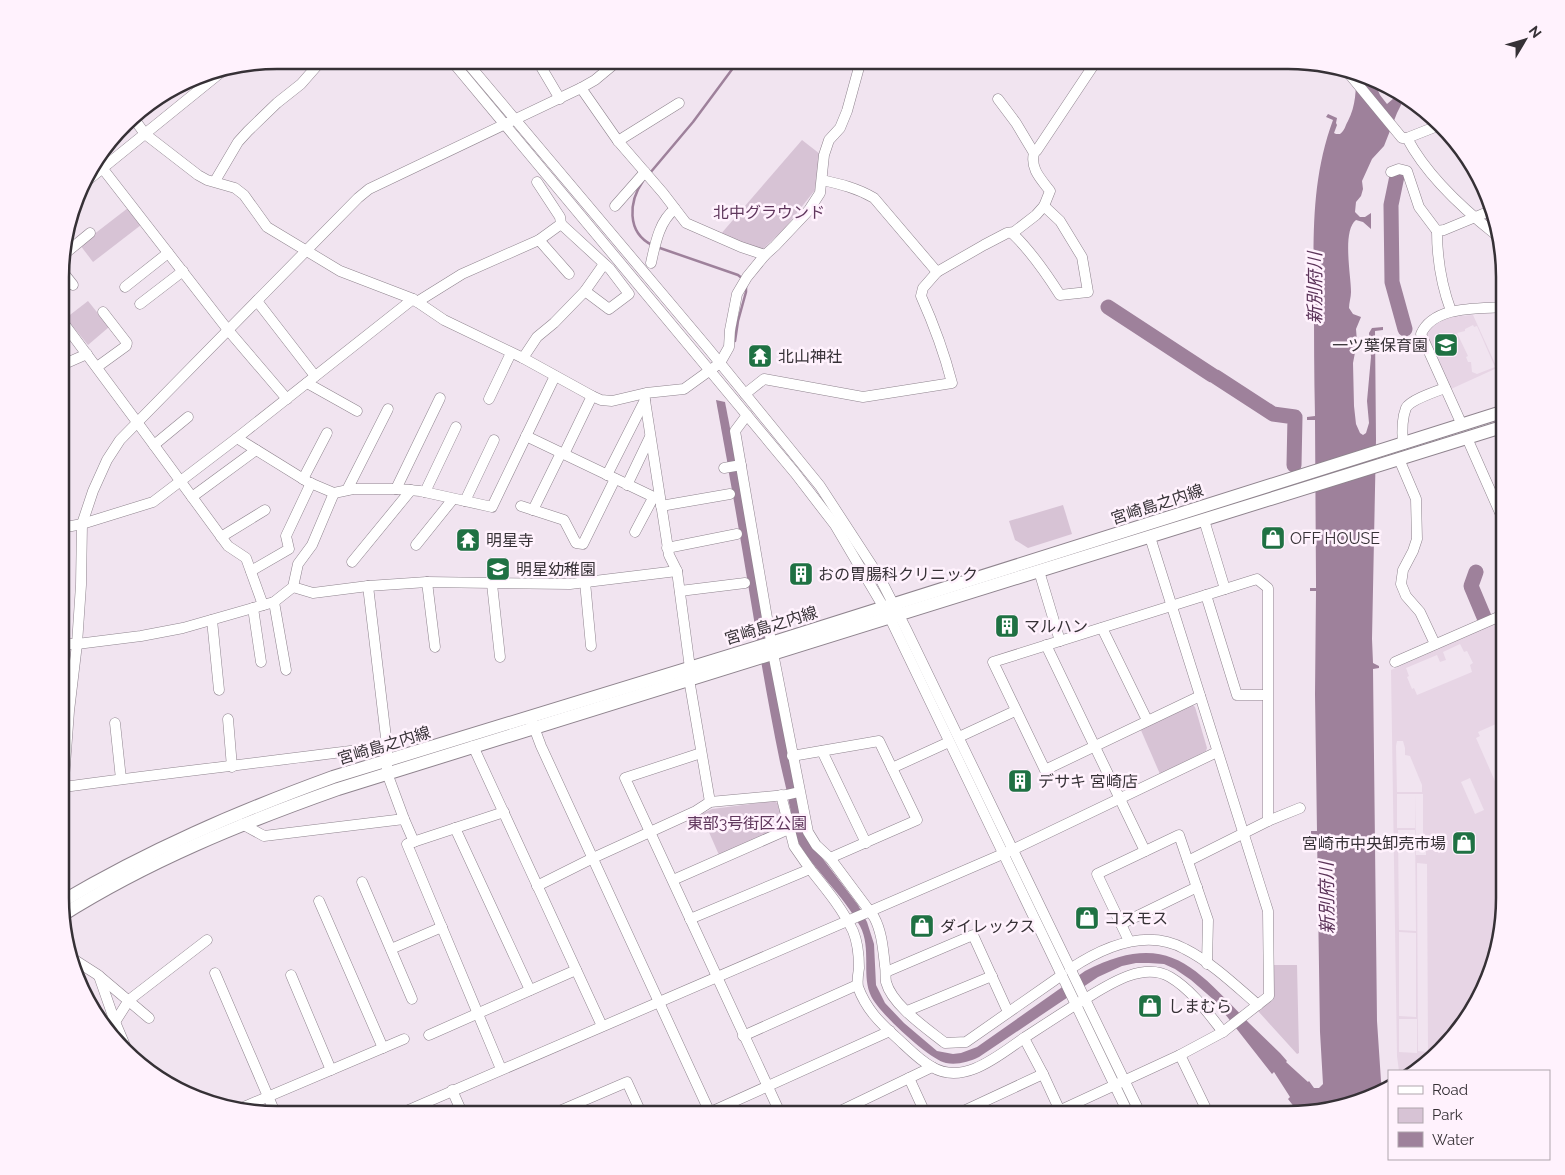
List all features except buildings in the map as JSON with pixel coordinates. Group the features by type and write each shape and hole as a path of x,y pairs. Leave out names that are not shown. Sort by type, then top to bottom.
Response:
{"main road":[{"name":"宮崎島之内線","path":"69,906 242,824 388,767 891,611 1310,472 1496,414"},
{"name":"宮崎島之内線","path":"891,611 1039,571 1496,429"},
{"name":"宮崎島之内線","path":"69,904 110,873 200,830 276,798 333,778 474,746 532,722"}],"street":[{"path":"215,181 238,142 277,103 301,84 314,69"},
{"path":"460,69 550,161 746,394 820,486 880,578 891,611"},
{"path":"474,69 510,122 835,526 891,611 1119,1083 1134,1106"},
{"path":"542,69 560,99"},
{"path":"69,712 77,644 81,585 82,524 92,491 107,460 120,440 358,198 369,190 560,99 595,80 608,69"},
{"path":"137,123 145,134 198,175 207,180 235,188 244,195 267,227 306,252 340,271 415,300 444,320 523,358 592,396 601,400 612,401 644,397 671,389 684,389 720,363 729,347 730,330 737,294 747,277 765,255 809,210 820,193 824,155 829,140 840,128 847,111 859,69"},
{"path":"746,394 764,379 863,397 952,383 938,334 921,296 923,288 937,272 984,244 1006,233 1012,233 1036,215 1044,206 1050,191 1035,171 1032,161 1034,153 1066,109 1091,69"},
{"path":"1354,80 1433,175 1473,217 1491,231"},
{"path":"104,161 145,134 198,85"},
{"path":"581,88 618,142 663,193 686,223 740,247 765,255"},
{"path":"998,100 1016,123 1034,153"},
{"path":"618,142 679,104"},
{"path":"1404,138 1433,128"},
{"path":"101,166 228,330 287,399"},
{"path":"1391,172 1399,169 1408,171 1419,207 1437,231 1438,264 1443,290 1451,311"},
{"path":"615,206 647,175"},
{"path":"822,180 846,185 874,198 937,272"},
{"path":"537,182 560,218 561,224 604,264 629,294 609,309 584,291"},
{"path":"1012,233 1024,244 1039,263 1060,295 1088,292 1082,257 1060,221 1044,206"},
{"path":"652,263 655,245 663,224 670,213 675,210"},
{"path":"1437,231 1444,230 1486,212"},
{"path":"69,526 152,502 415,300 462,274 539,240 561,224"},
{"path":"71,249 90,233"},
{"path":"539,240 569,274"},
{"path":"125,287 168,254"},
{"path":"523,358 537,337 554,323 584,291 604,264"},
{"path":"140,304 182,272"},
{"path":"69,280 73,285"},
{"path":"257,301 311,379 357,411"},
{"path":"1462,425 1421,334 1424,326 1451,311 1496,308"},
{"path":"97,367 126,346 127,343 103,312"},
{"path":"69,330 221,538 228,546 246,558 251,571 258,606 261,662"},
{"path":"489,399 512,353"},
{"path":"69,362 87,354"},
{"path":"237,438 307,481 334,492 347,490 411,490 492,507 556,376"},
{"path":"1403,444 1402,432 1406,407 1411,402 1445,388"},
{"path":"533,510 592,396"},
{"path":"644,397 658,501 669,555 677,571 690,673 710,802"},
{"path":"521,506 564,520 576,543 583,544 644,397"},
{"path":"396,489 440,398"},
{"path":"347,490 388,409"},
{"path":"747,415 735,432 767,650 808,832 816,845 830,858 879,927 886,972 885,980 890,992 907,1011 945,1043 966,1042 1097,953 1129,941 1144,940 1163,941 1185,948 1258,1005"},
{"path":"154,445 188,417"},
{"path":"425,492 456,427"},
{"path":"251,571 289,549 286,536 327,433"},
{"path":"526,436 658,501 730,494"},
{"path":"627,485 650,436"},
{"path":"1467,438 1496,504"},
{"path":"465,501 494,440"},
{"path":"192,498 256,450"},
{"path":"1396,461 1416,499 1416,539 1413,551 1403,570 1401,584 1406,596 1420,612 1434,644"},
{"path":"724,468 741,465"},
{"path":"352,562 411,490"},
{"path":"69,644 150,634 212,620 274,602 294,586 298,564 312,545 334,492"},
{"path":"416,545 453,499"},
{"path":"636,532 658,501"},
{"path":"221,538 265,510"},
{"path":"1204,520 1225,589"},
{"path":"668,548 737,534"},
{"path":"1070,1106 1180,1055 1227,1029 1269,996 1268,911 1150,537"},
{"path":"294,586 313,593 368,586 427,582 570,584 677,571"},
{"path":"1039,571 1060,641"},
{"path":"1200,696 1045,770 993,662 1257,579 1268,588 1268,821"},
{"path":"427,582 435,647"},
{"path":"585,582 591,646"},
{"path":"680,591 745,583"},
{"path":"492,584 500,657"},
{"path":"368,586 388,767 404,819 414,842"},
{"path":"1206,595 1238,695 1267,695"},
{"path":"274,602 286,670"},
{"path":"1395,662 1496,618"},
{"path":"212,620 219,690"},
{"path":"1102,628 1147,720"},
{"path":"1046,645 1145,851"},
{"path":"892,768 1015,711"},
{"path":"228,719 232,766"},
{"path":"532,722 541,746 705,1106"},
{"path":"115,723 121,779"},
{"path":"792,756 879,741 917,820 830,858"},
{"path":"69,786 387,746"},
{"path":"474,746 602,1026"},
{"path":"822,751 866,843"},
{"path":"417,1106 1008,852 1217,752"},
{"path":"702,753 625,778 776,1106"},
{"path":"537,886 696,811 710,802 799,792"},
{"path":"783,795 794,846 850,920 859,950 858,985 865,1003 876,1018 932,1067 944,1072 956,1073 967,1071 988,1062 1079,999 1124,977 1143,972 1161,973 1170,976 1227,1029"},
{"path":"1188,861 1268,821 1300,808"},
{"path":"501,1069 408,844 504,812"},
{"path":"242,824 264,836 404,819"},
{"path":"455,828 530,990"},
{"path":"673,880 789,829"},
{"path":"1129,941 1097,874 1179,834 1208,920 1207,964"},
{"path":"690,919 810,869"},
{"path":"362,882 412,999"},
{"path":"1121,924 1197,887"},
{"path":"319,902 383,1048"},
{"path":"391,949 442,927"},
{"path":"886,972 973,935 1008,1012"},
{"path":"115,1022 129,1000 207,940"},
{"path":"79,963 98,975 149,1018"},
{"path":"429,1035 576,970"},
{"path":"215,973 272,1106"},
{"path":"98,975 121,1037"},
{"path":"290,975 331,1070"},
{"path":"907,1011 992,976"},
{"path":"743,1036 858,985"},
{"path":"726,1106 890,1031"},
{"path":"1024,1038 1043,1074 1053,1106"},
{"path":"251,1104 404,1039"},
{"path":"1180,1055 1205,1106"},
{"path":"851,1106 932,1067"},
{"path":"974,1106 1043,1074"},
{"path":"909,1078 922,1106"},
{"path":"571,1106 627,1082 638,1106"},
{"path":"1119,1083 1126,1106"},
{"path":"452,1090 459,1106"}],"shaded area":[{"name":"一ツ葉保育園","path":"1473,315 1496,368 1451,389 1427,337 1426,331 1431,326 1448,317","holes":["1473,325 1474,327 1477,326 1495,367 1477,374 1472,372 1471,362 1468,362 1466,357 1468,356 1457,333 1465,331 1465,329"]},
{"name":"宮崎市中央卸売市場","path":"1496,623 1496,724 1478,732 1480,736 1476,738 1496,784 1496,912 1492,939 1475,991 1445,1036 1426,1055 1405,1070 1399,1070 1397,1056 1391,670","holes":["1460,644 1464,652 1467,651 1473,663 1470,665 1472,672 1417,695 1407,677 1409,676 1406,668 1437,655 1440,662 1446,660 1443,652","1397,741 1403,741 1405,755 1410,756 1422,785 1422,792 1397,792","1470,778 1484,810 1475,814 1461,782","1397,794 1415,794 1415,828 1397,828","1415,794 1423,794 1423,846 1426,846 1426,855 1416,855","1398,830 1415,830 1416,931 1399,930","1417,863 1427,864 1428,1052 1418,1051","1399,932 1416,933 1416,1017 1399,1016","1399,1019 1417,1019 1417,1053 1399,1052"]}],"green space":[{"name":"北中グラウンド","path":"802,140 820,154 815,190 785,228 763,249 749,247 720,235"},
{"path":"128,208 141,225 93,262 80,245"},
{"path":"88,301 109,327 88,345 69,322 69,316"},
{"path":"1063,505 1072,534 1028,548 1015,540 1009,521"},
{"path":"1192,704 1195,707 1207,748 1206,751 1160,774 1140,728"},
{"name":"東部3号街区公園","path":"774,801 779,804 783,825 781,828 719,855 701,814 712,809"},
{"path":"1273,965 1297,965 1299,1053 1297,1054 1258,1011 1273,1000"}],"water":[{"path":"1356,80 1377,89 1387,104 1394,98 1402,103 1384,146 1372,159 1362,181 1363,189 1361,196 1356,202 1355,212 1360,217 1365,217 1371,213 1371,229 1363,222 1356,220 1349,234 1348,243 1351,292 1349,308 1353,314 1361,317 1356,329 1357,342 1353,363 1356,424 1363,435 1366,433 1369,423 1367,401 1371,357 1369,333 1372,328 1383,327 1383,330 1375,331 1376,440 1372,639 1373,663 1379,666 1379,668 1373,669 1377,1021 1382,1084 1342,1099 1294,1106 1274,1072 1272,1074 1214,1000 1175,969 1164,964 1149,963 1122,966 1098,977 979,1057 967,1062 954,1064 938,1060 917,1045 883,1013 871,996 868,988 864,935 860,926 846,904 811,861 795,836 766,689 728,468 737,466 804,834 858,905 867,922 874,944 876,985 885,1003 904,1023 937,1051 953,1054 961,1053 977,1047 1085,971 1114,959 1138,954 1159,954 1178,960 1212,985 1280,1053 1286,1062 1309,1081 1314,1088 1319,1088 1323,1084 1320,1032 1317,835 1311,834 1311,831 1317,831 1316,591 1310,591 1310,588 1316,588 1315,420 1307,420 1307,417 1315,416 1314,227 1317,184 1326,141 1333,120 1326,117 1328,114 1337,118 1334,133 1340,134 1351,115 1356,91"},
{"path":"716,400 725,402 737,464 728,466"}],"waterway":[{"path":"650,173 693,122 732,69"},
{"name":"新別府川","path":"1397,176 1391,205 1392,282 1405,329"},
{"path":"643,181 635,198 632,216 638,232 652,245"},
{"path":"657,247 738,275 743,279"},
{"path":"735,341 746,286"},
{"name":"新別府川","path":"1108,307 1212,375"},
{"name":"新別府川","path":"1216,377 1273,414 1295,417 1294,465"},
{"name":"新別府川","path":"1476,572 1471,586 1484,617"}],"place":[{"name":"一ツ葉保育園","path":"1446,345"},
{"name":"北山神社","path":"760,356"},
{"name":"OFF HOUSE","path":"1273,538"},
{"name":"明星寺","path":"468,540"},
{"name":"明星幼稚園","path":"498,569"},
{"name":"おの胃腸科クリニック","path":"801,574"},
{"name":"マルハン","path":"1007,626"},
{"name":"デサキ 宮崎店","path":"1020,781"},
{"name":"宮崎市中央卸売市場","path":"1464,843"},
{"name":"コスモス","path":"1087,918"},
{"name":"ダイレックス","path":"922,926"},
{"name":"しまむら","path":"1150,1006"}]}
